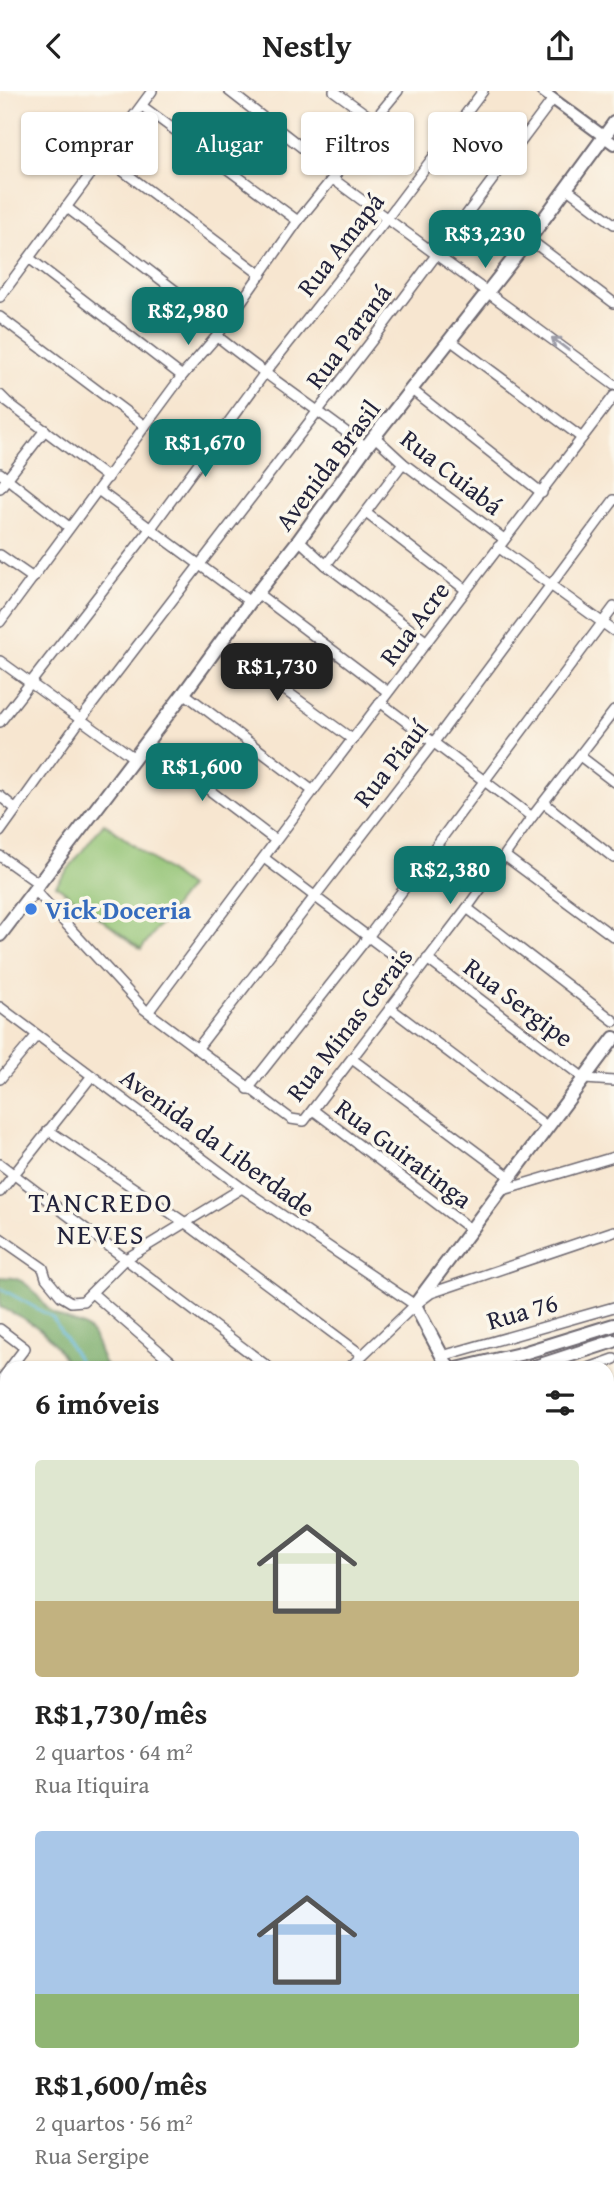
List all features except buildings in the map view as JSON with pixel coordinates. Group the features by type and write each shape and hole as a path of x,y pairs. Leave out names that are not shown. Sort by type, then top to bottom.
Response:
{"main road":[{"name":"Avenida Brasil","path":"0,935 371,442 566,188 609,140 614,123"},
{"path":"445,1361 415,1305 614,1038"},
{"path":"488,1361 614,1325"},
{"path":"553,1361 614,1341"}],"street":[{"path":"137,112 152,91"},
{"path":"229,91 387,217 614,385"},
{"path":"334,91 363,112"},
{"path":"381,112 398,91"},
{"name":"Rua Amapá","path":"0,722 483,91"},
{"path":"542,91 609,140"},
{"name":"Rua Paraná","path":"0,832 81,719 319,410 553,99"},
{"path":"142,106 298,221"},
{"path":"0,297 89,175"},
{"path":"128,175 261,275"},
{"path":"0,622 182,376 217,336 298,221 335,176"},
{"path":"566,188 614,224"},
{"path":"66,207 223,327"},
{"path":"528,239 614,303"},
{"path":"29,258 182,376"},
{"path":"0,317 145,426"},
{"name":"Rua Cuiabá","path":"217,336 264,374 403,463 504,539"},
{"path":"450,340 582,438"},
{"path":"412,390 542,493"},
{"path":"0,395 108,478"},
{"name":"Rua Acre","path":"149,1011 275,840 614,396"},
{"path":"0,488 4,476 45,430"},
{"path":"326,565 403,463"},
{"path":"4,476 69,527"},
{"path":"98,490 199,565 254,598 388,692"},
{"name":"Rua Piauí","path":"197,1049 434,742 614,500"},
{"path":"366,513 466,590"},
{"path":"299,540 326,565 428,642"},
{"name":"Rua Cuiabá","path":"498,547 614,631"},
{"path":"0,555 33,579"},
{"path":"248,1089 368,937 614,607"},
{"path":"220,643 352,739"},
{"path":"0,661 134,758"},
{"path":"184,693 313,791"},
{"path":"380,702 532,817"},
{"name":"Rua Minas Gerais","path":"291,1119 304,1121 313,1110 614,711"},
{"path":"146,742 275,840"},
{"path":"580,756 614,782"},
{"path":"0,796 16,809"},
{"path":"544,803 614,858"},
{"name":"Rua Guiratinga","path":"0,856 36,886 144,1009 291,1119"},
{"path":"505,856 614,937"},
{"path":"264,858 416,973"},
{"path":"467,908 614,1021"},
{"name":"Rua Sergipe","path":"427,959 585,1079"},
{"name":"Avenida da Liberdade","path":"0,1007 242,1188 415,1305"},
{"path":"390,1008 548,1127"},
{"path":"0,1079 37,1035"},
{"path":"352,1059 510,1177"},
{"path":"0,1192 91,1077"},
{"path":"585,1079 614,1081"},
{"name":"Rua Guiratinga","path":"313,1110 470,1229"},
{"path":"48,1130 184,1222 362,1355"},
{"path":"500,1192 614,1157"},
{"path":"0,1164 260,1361"},
{"path":"0,1238 43,1268 61,1296 71,1302 83,1301 124,1259 242,1188"},
{"path":"356,1361 415,1305 445,1287 614,1231"},
{"path":"92,1293 171,1361"},
{"name":"Rua 76","path":"442,1356 614,1307"},
{"path":"0,1329 25,1348 15,1361"}],"green space":[{"path":"104,823 189,887 141,949 56,885"},
{"path":"0,1277 15,1278 23,1282 53,1313 88,1330 104,1361 65,1361 41,1330 0,1307"}],"waterway":[{"path":"0,1288 52,1317 79,1361"}],"place":[{"name":"Vick Doceria","path":"31,909"}],"district":[{"name":"TANCREDO NEVES","path":"101,1217"}]}
